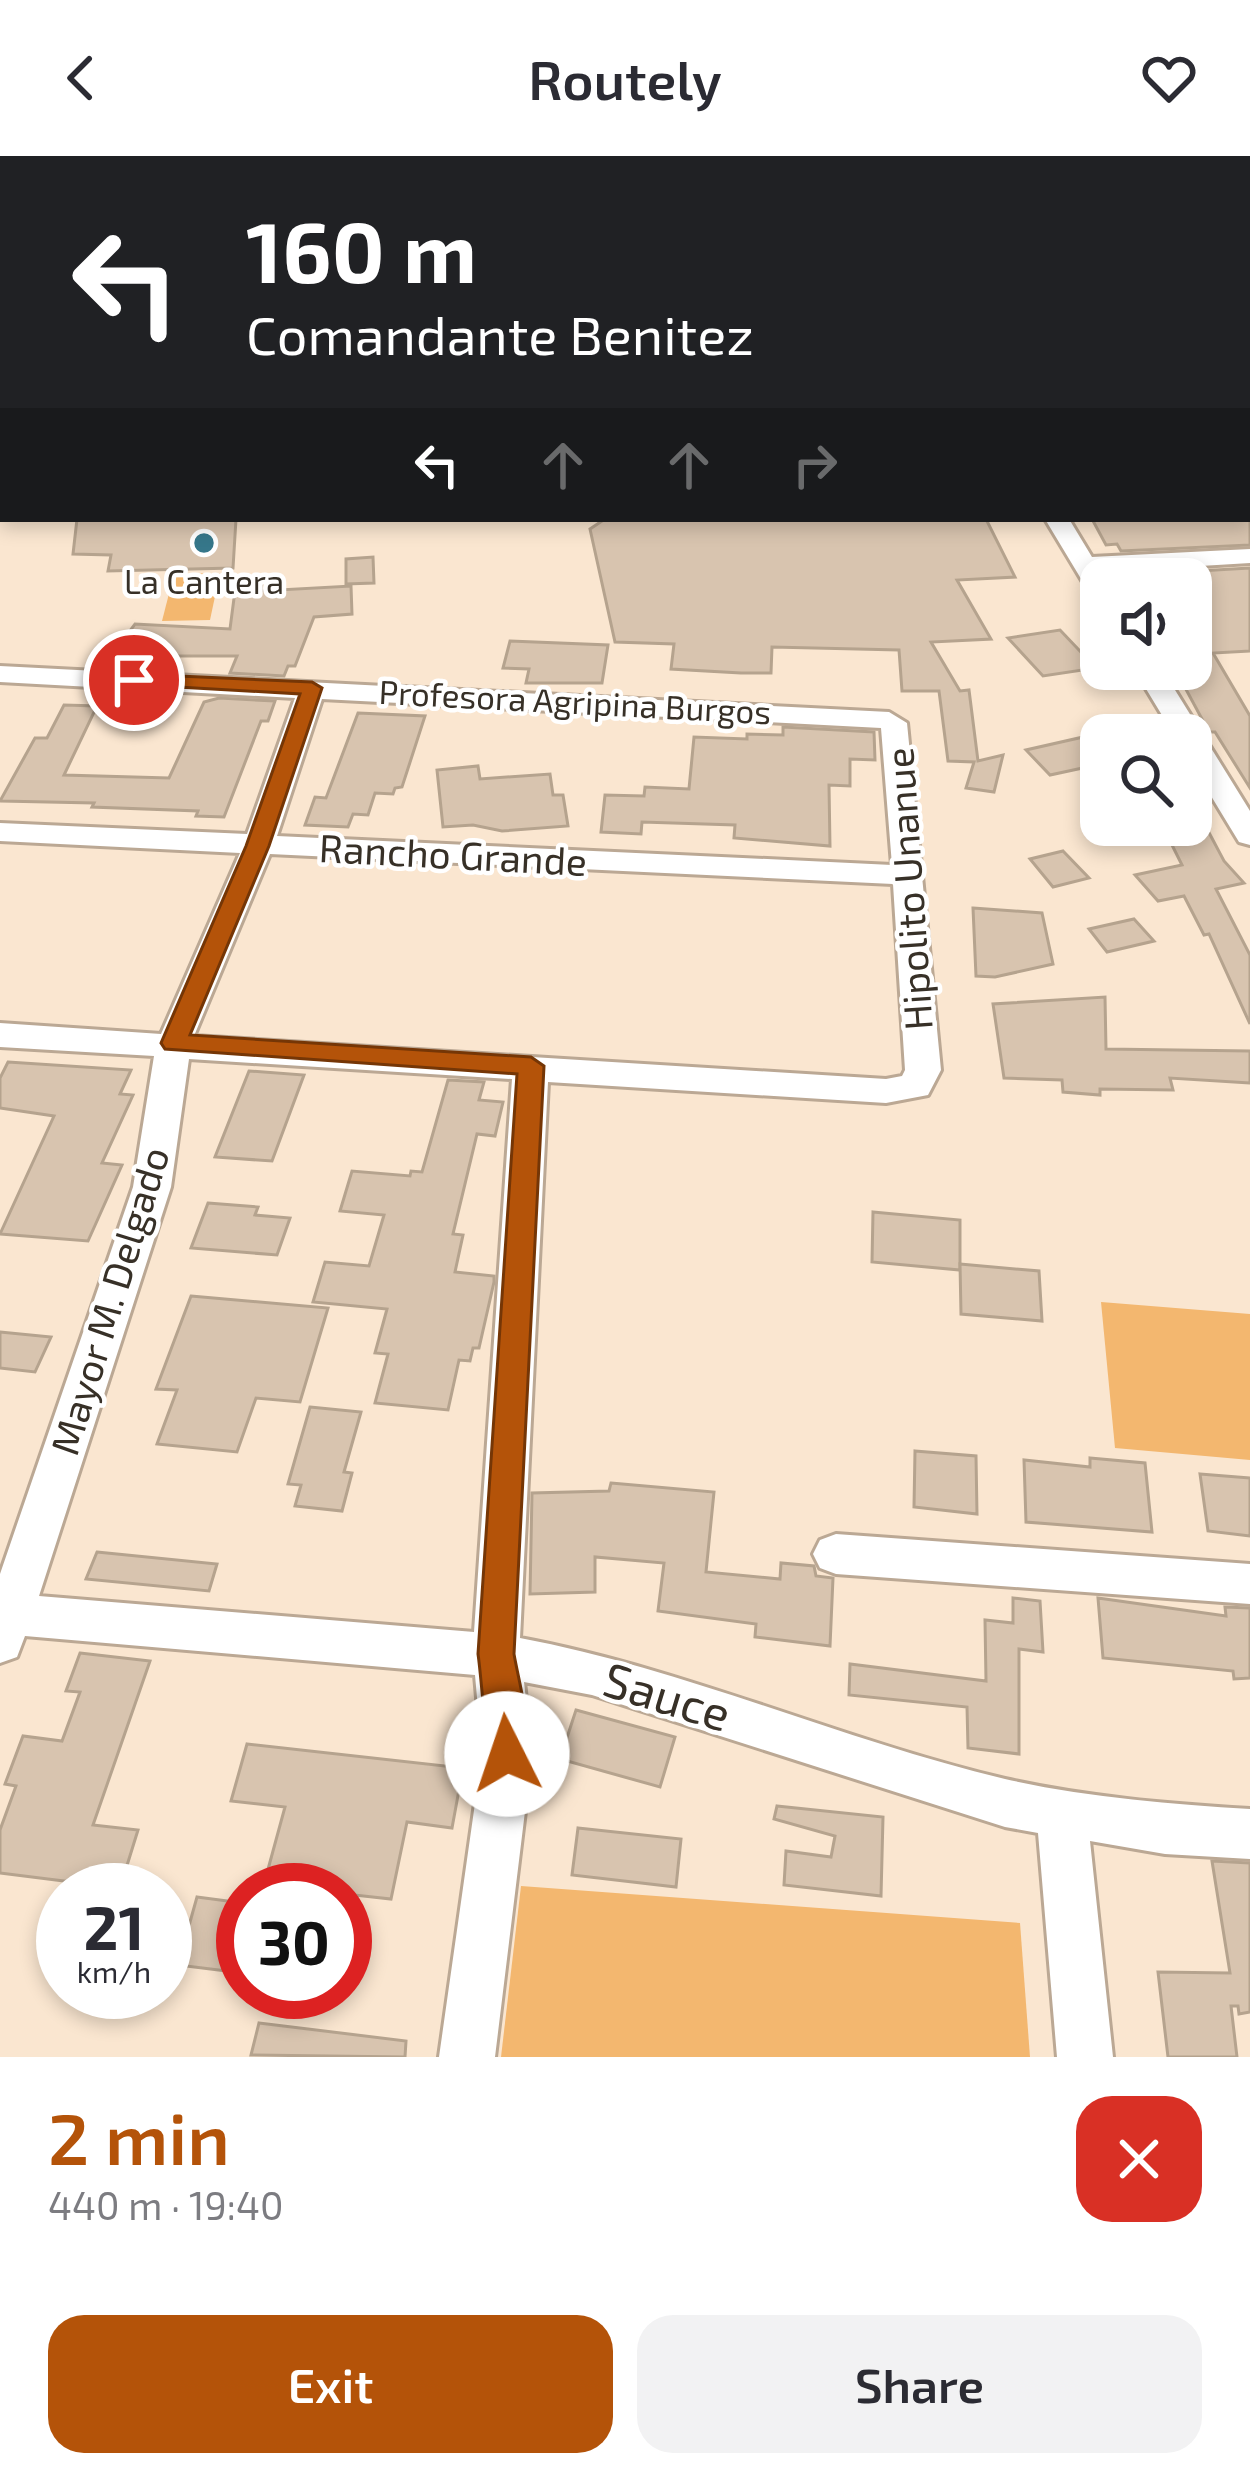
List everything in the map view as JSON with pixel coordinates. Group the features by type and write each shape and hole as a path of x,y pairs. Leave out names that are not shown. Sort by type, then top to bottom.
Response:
{"street":[{"path":"1060,522 1080,558"},
{"path":"1212,558 1250,556"},
{"name":"Profesora Agripina Burgos","path":"0,674 862,717"},
{"name":"Mayor M. Delgado","path":"3,1623 152,1187 174,1043 258,846 312,688"},
{"name":"Hipolito Unanue","path":"531,1066 886,1091 915,1086 923,1070 897,728 889,720 862,717"},
{"path":"1212,773 1250,836"},
{"name":"Rancho Grande","path":"0,832 906,875"},
{"path":"0,1035 531,1066 496,1654 507,1754 467,2057"},
{"path":"836,1554 1250,1584"},
{"name":"Sauce","path":"3,1623 496,1654 592,1673 1005,1803 1165,1829 1250,1834"},
{"path":"1062,1813 1085,2057"}],"shaded area":[{"path":"220,573 210,620 162,621 174,574"},
{"path":"1101,1302 1250,1314 1250,1460 1115,1448"},
{"path":"521,1886 1020,1923 1030,2057 501,2057"}],"building":[{"path":"77,522 236,522 233,568 108,571 111,555 73,554"},
{"path":"600,522 988,522 1015,577 957,580 991,639 931,642 960,691 969,690 978,761 1003,755 994,792 966,788 974,762 948,761 939,691 902,691 899,650 772,647 771,673 741,673 671,669 674,644 615,642 590,529"},
{"path":"1094,522 1250,522 1250,545 1121,551 1117,544 1106,545"},
{"path":"373,557 374,583 346,584 346,559"},
{"path":"1250,568 1250,651 1213,653 1250,716 1250,788 1212,732 1212,714 1199,714 1186,690 1212,690 1212,570"},
{"path":"262,582 261,591 351,586 352,614 314,617 295,666 288,666 284,676 230,673 237,656 156,656 123,653 127,647 118,647 135,624 230,629 236,583"},
{"path":"1060,630 1080,651 1080,670 1043,676 1008,638"},
{"path":"510,641 608,645 602,683 526,683 529,669 503,668"},
{"path":"219,698 275,701 268,721 261,721 224,817 196,816 198,811 92,807 94,803 0,801 35,738 47,738 64,705 97,706 64,775 169,778 204,702"},
{"path":"358,713 425,716 402,787 393,794 375,793 368,815 353,814 348,827 305,825 315,797 326,798"},
{"path":"783,727 874,732 875,760 850,759 850,786 829,785 830,846 734,838 735,825 642,822 641,834 601,832 605,795 644,796 645,787 689,789 694,737 783,735"},
{"path":"1080,738 1080,769 1050,775 1026,750"},
{"path":"478,766 480,779 550,774 553,795 563,795 568,826 502,831 473,825 443,827 437,770"},
{"path":"1212,838 1244,883 1216,889 1250,955 1250,1024 1209,934 1204,935 1184,896 1158,901 1135,875 1182,865 1172,846 1212,846"},
{"path":"1063,851 1089,878 1053,887 1030,859"},
{"path":"973,908 1042,913 1053,964 995,977 976,976"},
{"path":"1134,919 1154,941 1107,952 1089,929"},
{"path":"1105,997 1106,1049 1250,1051 1250,1083 1170,1078 1173,1090 1100,1089 1100,1095 1063,1092 1062,1080 1004,1078 993,1004"},
{"path":"8,1062 131,1070 120,1094 133,1095 102,1163 122,1165 88,1241 0,1234 54,1116 0,1108 0,1078"},
{"path":"249,1071 304,1075 272,1161 215,1157"},
{"path":"448,1080 484,1082 479,1100 503,1102 495,1136 477,1134 453,1234 463,1235 455,1272 494,1276 494,1282 479,1348 473,1348 470,1361 459,1360 448,1410 375,1403 388,1354 375,1353 387,1309 313,1302 325,1262 369,1266 384,1215 340,1211 352,1171 410,1176 411,1171 422,1172"},
{"path":"208,1203 258,1207 255,1215 290,1218 277,1255 191,1248"},
{"path":"873,1212 960,1220 960,1270 872,1262"},
{"path":"960,1264 1039,1271 1042,1321 961,1314"},
{"path":"191,1296 328,1308 300,1402 256,1398 237,1452 157,1444 177,1390 156,1389"},
{"path":"0,1332 51,1337 35,1372 0,1368"},
{"path":"310,1407 361,1412 344,1472 352,1473 342,1511 295,1506 301,1485 288,1484"},
{"path":"915,1451 976,1456 977,1514 914,1507"},
{"path":"1090,1458 1145,1463 1152,1532 1026,1522 1024,1460 1090,1467"},
{"path":"1200,1474 1250,1478 1250,1536 1208,1531"},
{"path":"611,1483 714,1492 706,1572 780,1579 781,1563 814,1566 816,1576 833,1578 830,1646 755,1637 756,1624 658,1611 664,1563 595,1557 595,1592 530,1594 532,1493 609,1491"},
{"path":"97,1552 217,1564 209,1591 86,1579"},
{"path":"1013,1598 1040,1601 1043,1652 1019,1649 1019,1754 968,1748 967,1707 849,1695 850,1664 986,1681 985,1620 1013,1623"},
{"path":"1098,1598 1226,1616 1225,1607 1250,1608 1250,1678 1234,1679 1233,1671 1103,1658"},
{"path":"80,1653 150,1661 93,1825 138,1830 128,1863 36,1863 36,1878 0,1873 0,1830 16,1786 5,1784 23,1736 62,1741 80,1692 66,1691"},
{"path":"576,1710 675,1737 660,1787 560,1759"},
{"path":"247,1744 463,1768 452,1828 407,1822 391,1899 372,1897 372,1863 270,1863 285,1807 231,1801"},
{"path":"777,1806 883,1817 881,1896 784,1885 786,1851 831,1857 835,1836 774,1819"},
{"path":"578,1828 681,1839 676,1887 572,1875"},
{"path":"1212,1861 1250,1863 1250,2012 1239,2014 1238,2006 1231,2006 1237,2057 1168,2057 1158,1972 1230,1973"},
{"path":"197,1897 216,1899 216,1970 192,1967 192,1915"},
{"path":"259,2023 406,2041 405,2057 251,2055"}],"place":[{"name":"La Cantera","path":"204,543"}],"route":[{"path":"134,680 312,688 258,846 174,1043 531,1066 496,1654 507,1754"}]}
